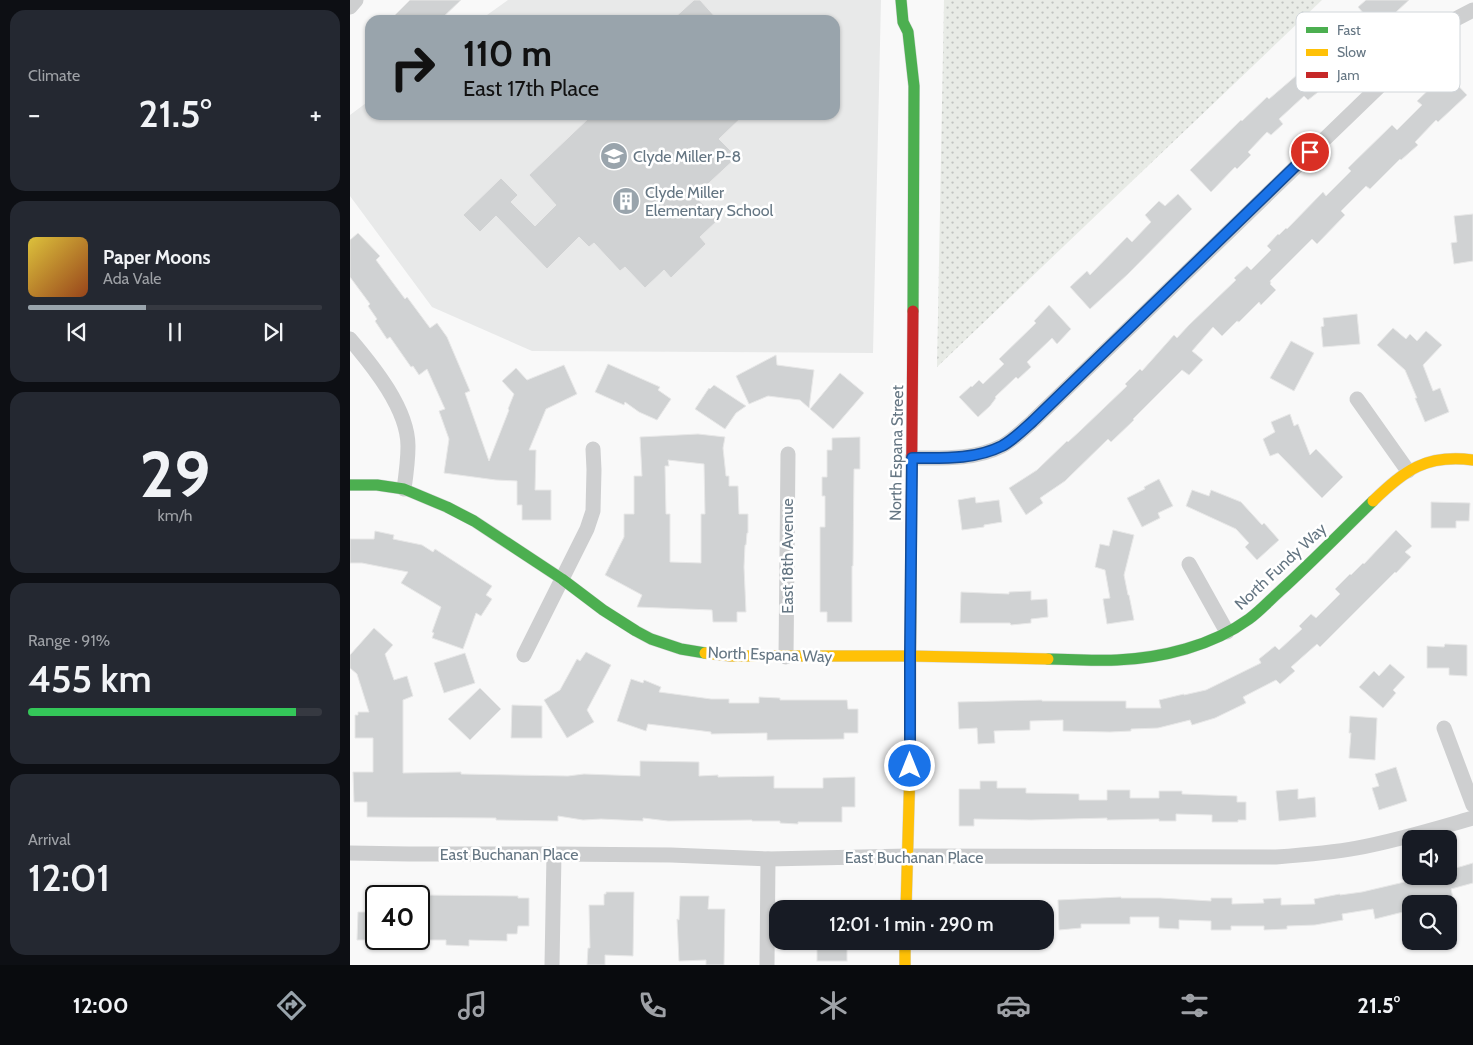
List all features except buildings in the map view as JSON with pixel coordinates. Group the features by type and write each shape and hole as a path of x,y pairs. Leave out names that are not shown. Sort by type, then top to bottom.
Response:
{"street":[{"path":"350,6 356,0"},
{"name":"North Espana Street","path":"901,0 903,22 908,32 914,86 912,458 906,900"},
{"path":"1460,17 1473,10"},
{"path":"912,458 946,458 976,455 1010,441 1033,421 1372,92"},
{"path":"350,339 388,390 403,417 408,445 404,488"},
{"path":"1357,399 1408,471"},
{"path":"524,655 587,529 593,511 593,449"},
{"name":"East 18th Avenue","path":"786,657 788,454"},
{"name":"North Fundy Way","path":"910,656 1117,660 1150,657 1190,648 1227,632 1250,618 1376,497 1408,471 1439,459 1458,458 1473,460"},
{"name":"North Espana Way","path":"350,484 404,488 448,507 474,520 562,579 636,632 681,649 716,655 786,657 910,656"},
{"path":"1189,564 1227,632"},
{"path":"1444,728 1473,805"},
{"name":"East Buchanan Place","path":"350,852 671,855 768,859 908,856 1276,857 1321,854 1358,848 1412,836 1473,818"},
{"path":"552,965 554,854"},
{"path":"767,965 768,859"},
{"path":"905,965 906,950"}],"shaded area":[{"name":"Clyde Miller P-8","path":"508,0 881,0 873,353 532,351 432,307 350,196 350,115 365,104 365,120 840,120 840,15 487,15"},
{"path":"944,0 1322,0 1309,12 1296,12 1296,25 937,367"}],"traffic: fast":[{"path":"901,0 903,22 908,32 914,86 913,311"},
{"path":"350,485 377,485 404,489 447,507 474,521 636,631 651,639 681,649 705,653"},
{"path":"1048,659 1108,660 1151,657 1186,649 1219,637 1257,613 1373,501"}],"traffic: slow":[{"path":"1373,501 1406,473 1429,462 1457,459 1473,460"},
{"path":"906,900 910,767 911,549"},
{"path":"705,653 731,656 910,656 1048,659"},
{"path":"905,950 905,965"}],"traffic: jam":[{"path":"911,549 913,311"}],"place":[{"name":"Clyde Miller P-8","path":"614,156"},
{"name":"Clyde Miller Elementary School","path":"626,201"}],"route":[{"path":"910,766 912,458 946,458 976,455 1010,441 1033,421 1310,152"}]}
